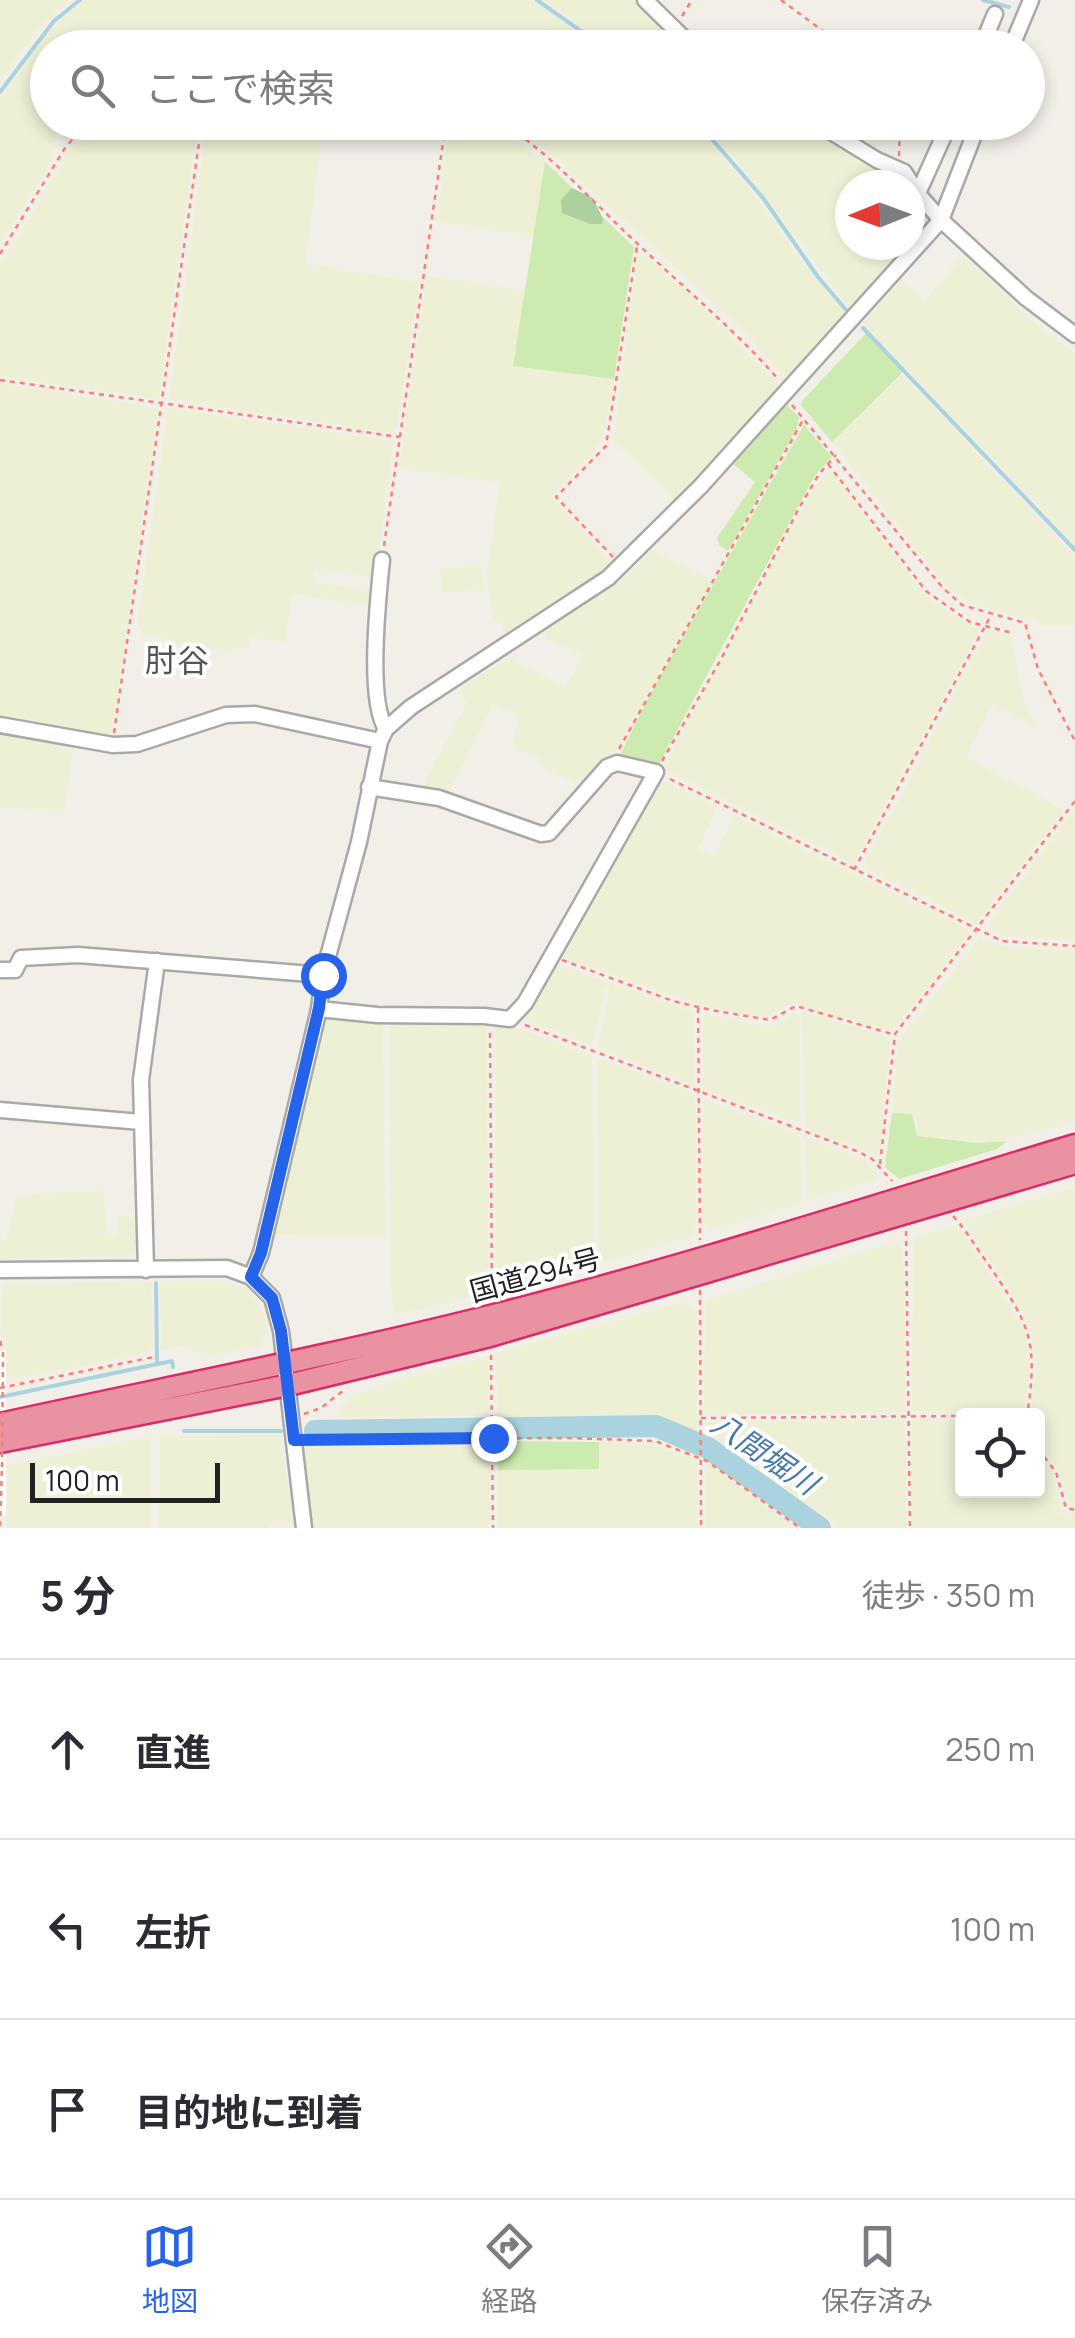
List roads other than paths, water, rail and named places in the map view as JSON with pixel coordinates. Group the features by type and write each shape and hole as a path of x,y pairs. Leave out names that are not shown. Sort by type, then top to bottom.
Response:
{"highway":[{"name":"国道294号","path":"0,1424 490,1336 901,1206 1075,1145"},
{"name":"国道294号","path":"0,1442 286,1374 495,1314 1075,1164"}],"street":[{"path":"646,0 674,30"},
{"path":"1018,30 1031,0"},
{"path":"988,30 995,14"},
{"path":"844,140 900,170"},
{"path":"925,177 942,140"},
{"path":"383,735 411,707 621,566 787,393 941,220 971,140"},
{"path":"925,201 1026,298 1075,335"},
{"path":"251,1277 261,1253 319,1008 323,975 383,735 376,704 382,560"},
{"path":"0,725 113,744 137,744 241,714 383,735"},
{"path":"319,1008 510,1020 525,1004 656,772 617,763 607,767 549,833 541,834 438,798 369,787"},
{"path":"0,970 16,970 20,958 78,954 323,975"},
{"path":"146,1270 141,1080 156,961"},
{"path":"0,1110 141,1122"},
{"path":"0,1270 226,1268 251,1277 272,1298 286,1374 304,1528"}],"waterway":[{"path":"47,30 80,0"},
{"path":"537,0 580,30"},
{"path":"983,0 1009,7"},
{"path":"0,92 30,53"},
{"path":"713,140 763,198 847,311"},
{"path":"863,328 1075,550"},
{"path":"156,1283 157,1363"},
{"name":"八間堀川","path":"0,1397 172,1361 173,1367"},
{"name":"八間堀川","path":"315,1431 656,1426 708,1448 820,1528"},
{"name":"八間堀川","path":"184,1431 281,1431"}],"district":[{"name":"肘谷","path":"177,661"}]}
